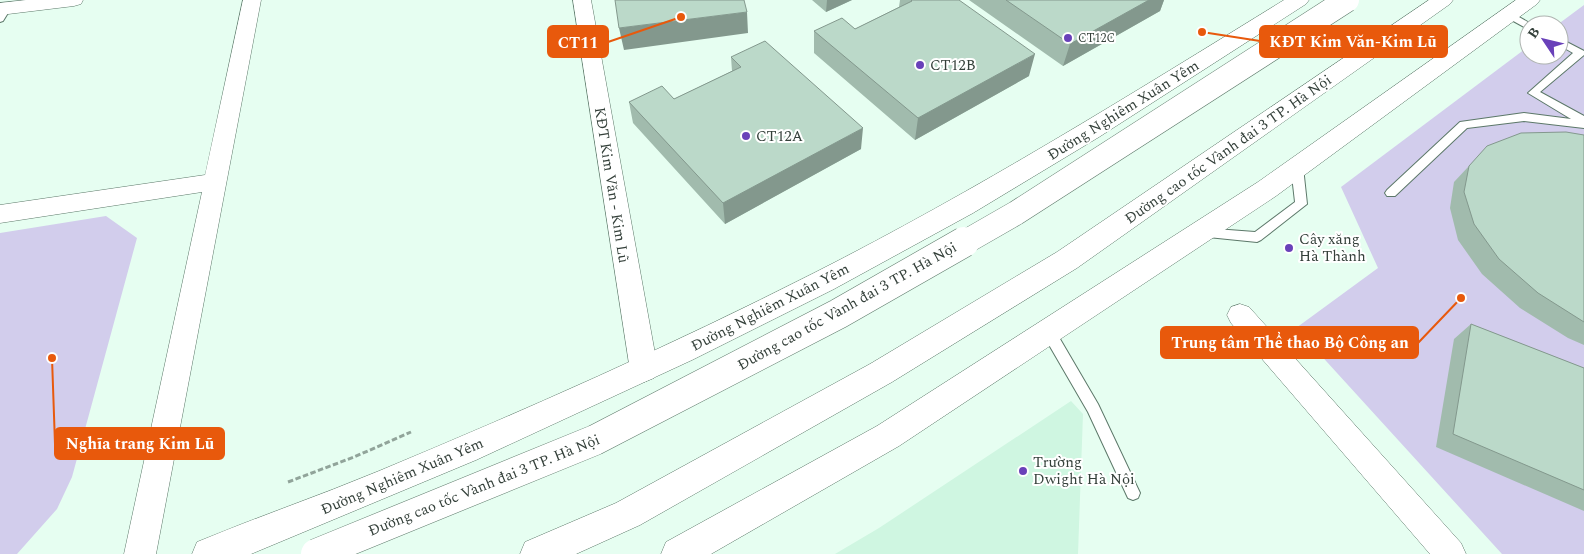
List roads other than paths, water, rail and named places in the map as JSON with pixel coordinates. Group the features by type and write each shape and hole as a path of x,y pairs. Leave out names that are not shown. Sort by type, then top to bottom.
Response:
{"main road":[{"name":"Đường Nghiêm Xuân Yêm","path":"209,554 392,481 644,370 829,278 965,205 1066,145 1299,0"},
{"name":"Đường cao tốc Vành đai 3 TP. Hà Nội","path":"316,554 595,440 838,314 1016,213 1347,0"},
{"name":"Đường cao tốc Vành đai 3 TP. Hà Nội","path":"537,554 628,514 881,373 1051,270 1443,0"},
{"path":"678,554 888,436 1200,232 1523,14"}],"street":[{"path":"4,9 74,0"},
{"path":"140,554 252,0"},
{"name":"KĐT Kim Văn - Kim Lũ","path":"582,0 644,370"},
{"path":"0,214 215,182"},
{"path":"1240,315 1450,554"}],"lane":[{"path":"1569,45 1582,51 1533,93 1584,122"},
{"path":"1391,193 1464,125 1524,116 1584,122"},
{"path":"1048,331 1093,408 1134,493"}],"place":[{"name":"CT11","path":"681,17"},
{"name":"KĐT Kim Văn-Kim Lũ","path":"1202,32"},
{"name":"CT12C","path":"1068,38"},
{"name":"CT12B","path":"920,65"},
{"name":"CT12A","path":"746,136"},
{"name":"Cây xăng Hà Thành","path":"1289,248"},
{"name":"Trung tâm Thể thao Bộ Công an","path":"1461,298"},
{"name":"Nghĩa trang Kim Lũ","path":"52,358"},
{"name":"Trường Dwight Hà Nội","path":"1023,471"}]}
